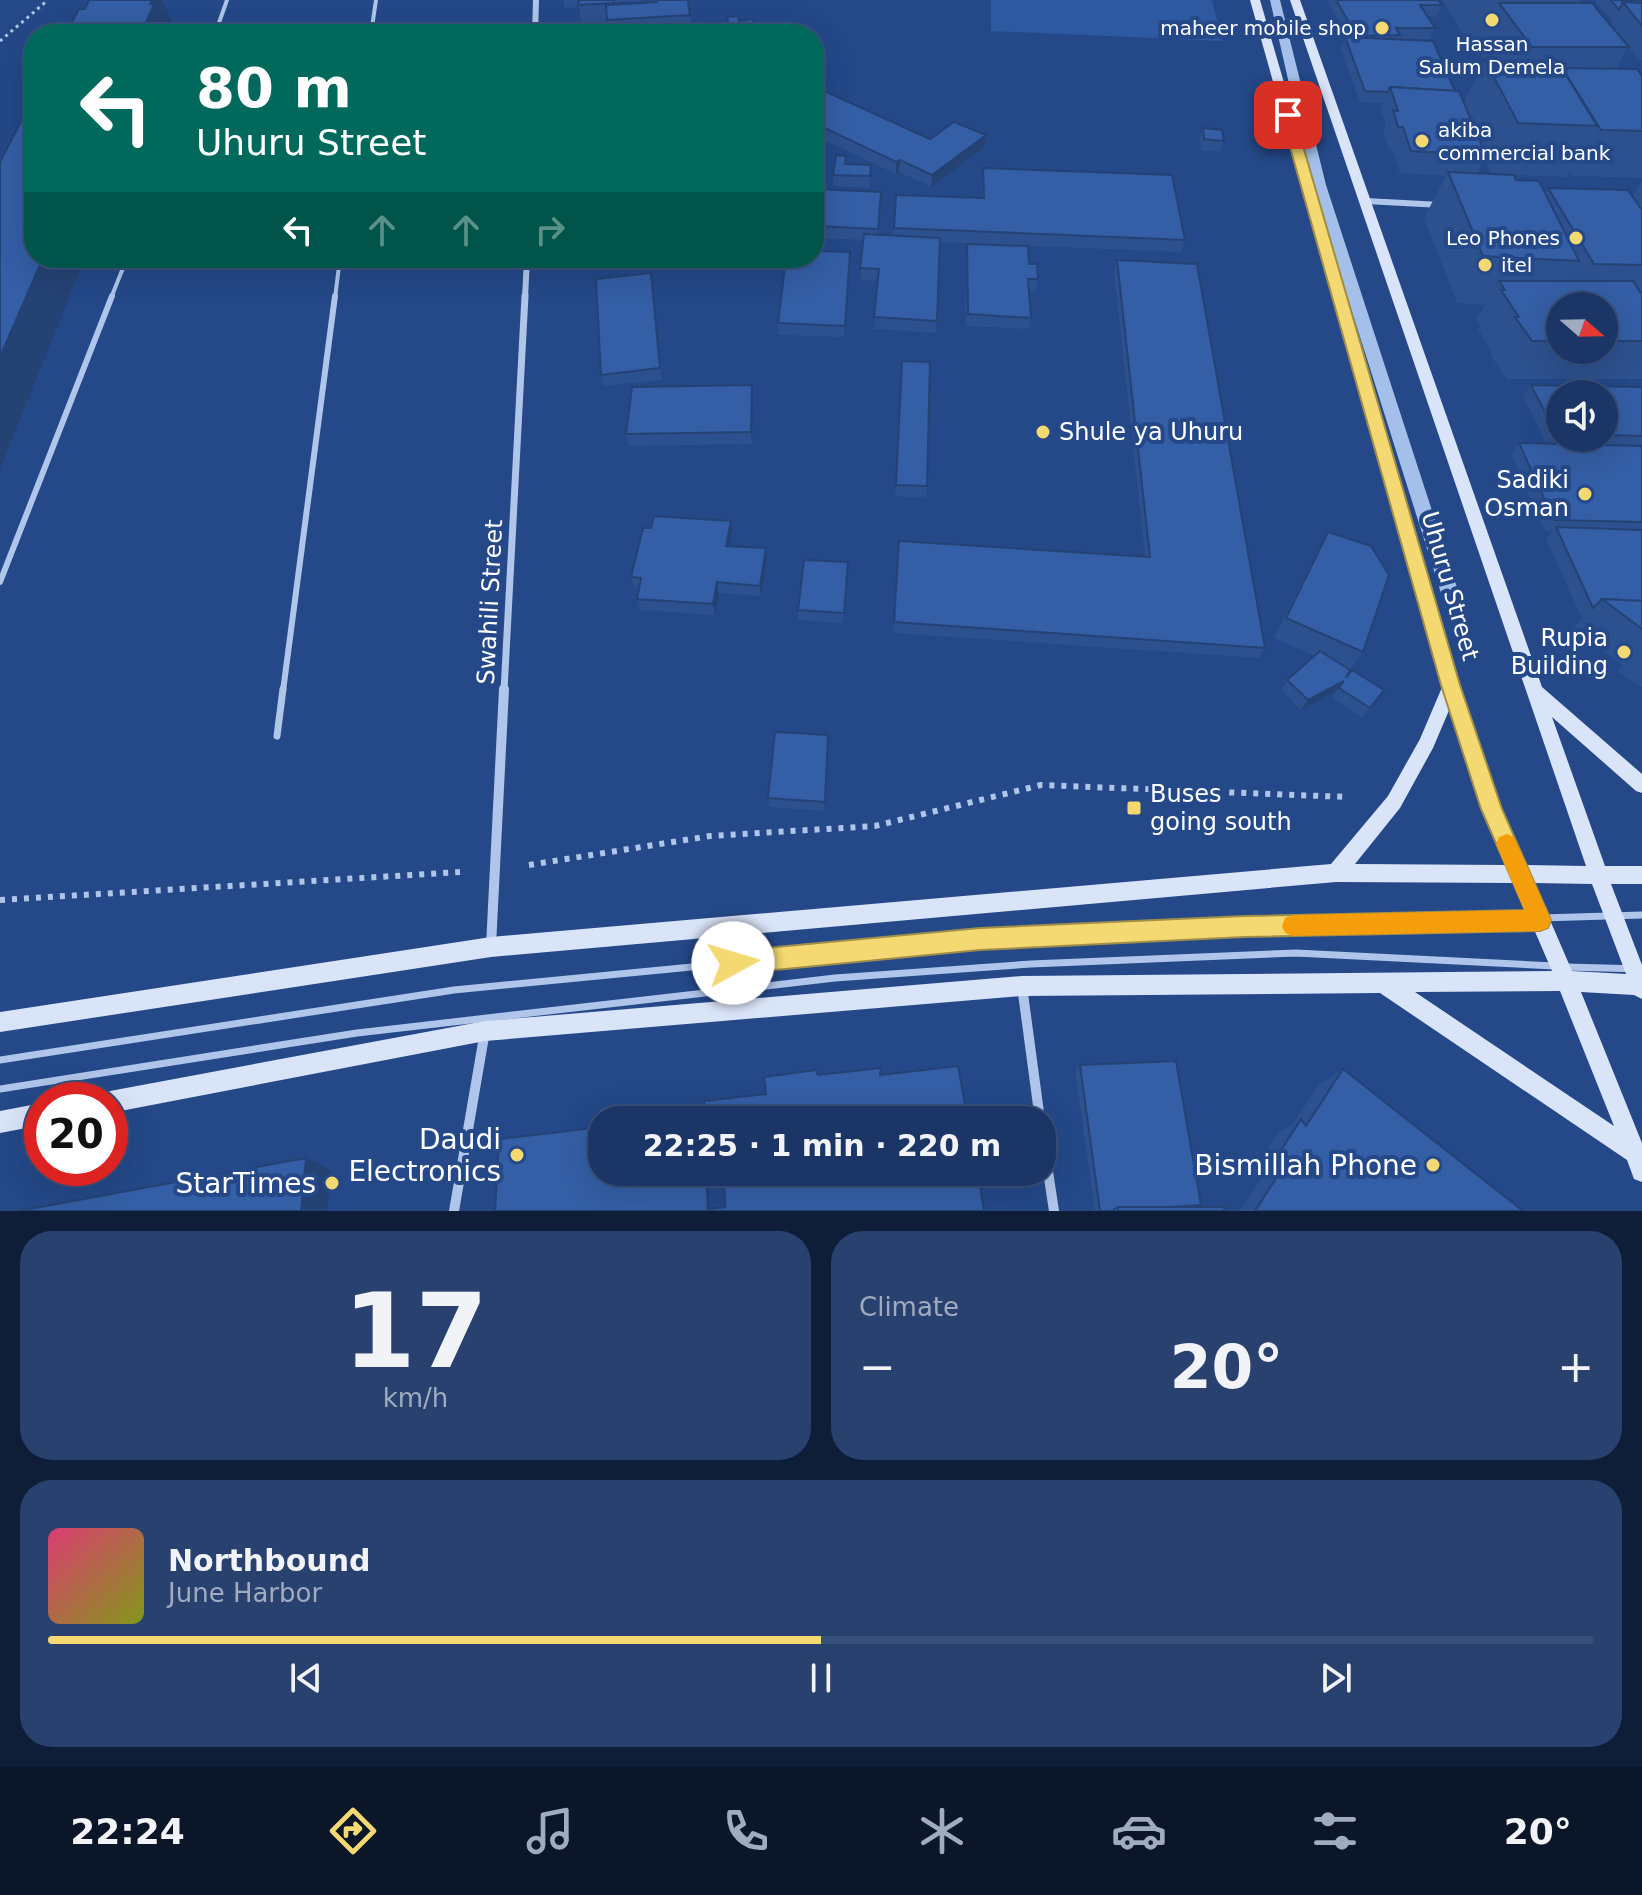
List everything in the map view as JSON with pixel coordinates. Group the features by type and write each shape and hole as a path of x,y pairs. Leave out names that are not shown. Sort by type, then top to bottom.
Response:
{"main road":[{"name":"Uhuru Street","path":"1255,0 1451,685 1492,809 1563,974 1637,1162"},
{"name":"Uhuru Street","path":"1295,0 1599,875 1640,979"},
{"path":"1336,873 1394,802 1427,743 1451,685"},
{"path":"1535,692 1642,785"},
{"path":"0,1022 491,947 1336,873 1642,875"},
{"path":"128,1099 485,1031 1022,986 1385,985 1563,974 1640,979"},
{"path":"1385,985 1637,1162"},
{"path":"0,1122 24,1117"}],"street":[{"path":"535,24 536,0"},
{"path":"1366,201 1445,205"},
{"name":"Swahili Street","path":"491,947 527,268"},
{"path":"1022,986 1038,1106"},
{"path":"454,1211 485,1031"},
{"path":"1050,1186 1054,1211"}],"lane":[{"path":"219,24 227,0"},
{"path":"372,24 376,0"},
{"path":"0,582 123,268"},
{"path":"277,736 339,268"},
{"path":"0,1060 454,990 980,939 1244,927 1642,915"},
{"path":"0,1089 357,1033 835,978 1031,964 1296,953 1563,974"}],"path":[{"path":"0,41 48,0"},
{"path":"0,900 497,870 710,836 875,826 1041,785 1326,795 1394,802"}],"shaded area":[{"path":"991,0 1212,0 1222,41 991,31"}],"building":[{"path":"89,0 152,0 150,4 154,4 145,24 71,24 79,9 85,9"},
{"path":"579,0 614,0 614,3 578,5"},
{"path":"688,0 690,15 607,20 606,5"},
{"name":"maheer mobile shop","path":"1336,0 1438,0 1442,5 1420,5 1435,28 1396,28 1400,35 1357,36"},
{"path":"1611,0 1642,0 1642,3 1623,2 1619,10"},
{"path":"1623,2 1642,3 1642,26"},
{"path":"1499,3 1592,3 1629,47 1532,47"},
{"path":"738,16 739,21 753,19 754,24 695,24 728,22 727,17"},
{"path":"1345,37 1433,41 1455,91 1390,87 1388,92 1365,91"},
{"path":"1485,60 1559,63 1597,126 1518,123"},
{"path":"1562,68 1637,69 1642,76 1642,131 1601,130"},
{"path":"1390,87 1459,91 1486,155 1411,151 1403,127 1398,127 1393,110 1398,111"},
{"path":"824,91 930,139 954,122 986,135 932,175 900,160 896,162 824,128"},
{"path":"24,115 24,268 39,268 0,357 0,162"},
{"path":"1203,128 1222,130 1224,141 1204,139"},
{"path":"836,155 846,156 845,164 871,165 870,176 833,175"},
{"path":"983,168 1172,175 1185,240 894,228 896,195 984,198"},
{"path":"1448,172 1514,175 1516,180 1539,181 1579,261 1483,256"},
{"path":"1548,188 1628,190 1642,210 1642,265 1594,264"},
{"path":"824,189 881,192 878,229 824,226"},
{"path":"864,234 940,238 937,321 874,317 879,269 860,268"},
{"path":"967,244 1028,246 1029,264 1037,264 1038,279 1028,279 1031,318 968,314"},
{"path":"824,251 850,252 845,326 778,323 785,268 824,268"},
{"path":"1117,260 1197,264 1265,648 894,622 899,541 1150,557"},
{"path":"651,273 660,368 601,375 596,279"},
{"path":"1499,281 1633,281 1642,292 1642,341 1618,341 1618,292 1546,292 1546,341 1532,341 1501,290 1505,290"},
{"path":"902,361 930,362 927,486 896,485"},
{"path":"752,385 751,432 626,434 632,387"},
{"path":"1531,385 1546,385 1546,414"},
{"path":"1618,387 1642,387 1642,436 1618,435"},
{"name":"Sadiki Osman","path":"1519,443 1546,444 1546,452 1618,452 1618,445 1642,446 1642,522 1554,520"},
{"path":"654,516 731,521 726,546 766,548 760,586 717,582 713,604 637,599 641,578 631,577 643,528 651,528"},
{"path":"1556,527 1642,530 1642,601 1602,599 1593,608"},
{"path":"1328,532 1371,546 1389,575 1363,652 1286,618"},
{"path":"804,560 848,562 844,613 798,610"},
{"path":"1602,599 1642,601 1642,629"},
{"path":"1320,651 1350,670 1346,678 1352,670 1384,690 1370,708 1339,688 1344,681 1308,700 1287,680"},
{"path":"775,732 828,735 825,802 768,798"},
{"path":"1176,1061 1201,1205 1118,1207 1112,1211 1100,1211 1080,1065"},
{"path":"958,1066 965,1106 704,1106 704,1101 766,1094 764,1077 816,1070 818,1075 881,1068 880,1075"},
{"path":"1343,1069 1523,1211 1255,1211 1284,1166 1276,1158 1301,1119 1306,1126"},
{"path":"588,1129 588,1186 707,1186 708,1211 495,1211 499,1139"},
{"path":"306,1158 301,1211 19,1211"},
{"path":"724,1186 980,1186 984,1211 708,1211 725,1207"},
{"path":"1118,1207 1224,1207 1225,1211 1118,1211"}],"waterway":[{"path":"1275,0 1319,185 1457,615"}],"slow traffic":[{"path":"1293,926 1540,920 1507,844"}],"place":[{"name":"Hassan Salum Demela","path":"1492,20"},
{"name":"maheer mobile shop","path":"1382,28"},
{"name":"akiba commercial bank","path":"1422,141"},
{"name":"Leo Phones","path":"1576,238"},
{"name":"itel","path":"1485,265"},
{"name":"Shule ya Uhuru","path":"1043,432"},
{"name":"Sadiki Osman","path":"1585,494"},
{"name":"Rupia Building","path":"1624,652"},
{"name":"Buses going south","path":"1134,808"},
{"name":"Daudi Electronics","path":"517,1155"},
{"name":"Bismillah Phone","path":"1433,1165"},
{"name":"StarTimes","path":"332,1183"}],"route":[{"path":"733,963 980,939 1244,927 1540,920 1492,809 1451,685 1288,115"}]}
